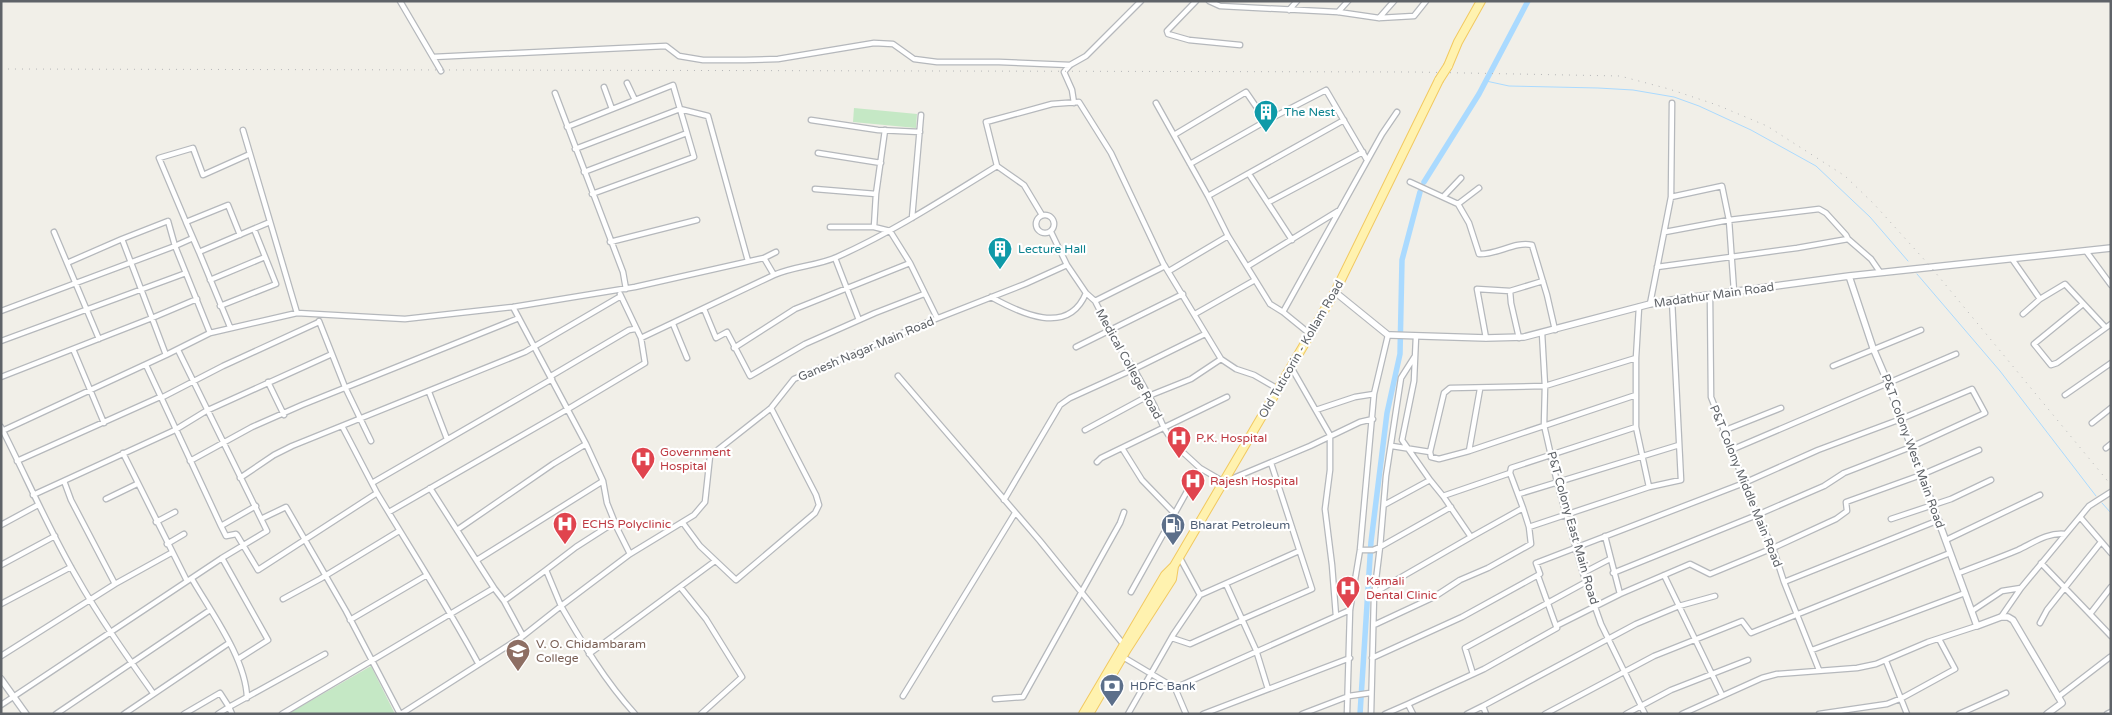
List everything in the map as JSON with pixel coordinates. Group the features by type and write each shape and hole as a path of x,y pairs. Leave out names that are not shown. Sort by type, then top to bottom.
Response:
{"main road":[{"name":"Old Tuticorin - Kollam Road","path":"1089,714 1172,579 1174,566 1335,292 1439,80 1448,66 1458,42 1481,1"},
{"path":"1083,714 1165,575 1174,566"}],"street":[{"path":"400,1 441,71"},
{"path":"1074,102 1072,90 1064,72 1070,65 1086,56 1141,1"},
{"path":"1196,1 1167,31 1168,34 1189,40 1240,45"},
{"path":"1209,1 1220,6 1338,12 1379,18 1414,16 1426,1"},
{"path":"1238,7 1244,1"},
{"path":"1289,10 1297,1"},
{"path":"1338,12 1348,1"},
{"path":"1379,18 1394,1"},
{"path":"434,57 666,46 679,56 703,60 778,59 874,44 893,44 914,59 937,62 1070,65"},
{"path":"627,83 635,100"},
{"path":"567,127 673,85 694,157 592,194"},
{"path":"604,87 612,109"},
{"path":"1190,164 1326,90 1367,160"},
{"path":"1174,135 1246,92 1266,121"},
{"path":"389,512 645,363 641,338 635,329 621,296 623,272 555,93"},
{"path":"1042,215 1024,185 997,166 986,122 1052,104 1079,102 1111,153 1168,272 1222,359 1236,369 1254,375 1278,389"},
{"path":"1156,103 1228,236 1270,304 1310,334"},
{"path":"1650,304 1671,197 1672,103"},
{"path":"575,149 680,109 708,116 748,261"},
{"path":"1283,312 1367,160 1397,112"},
{"path":"912,218 921,115"},
{"path":"811,120 885,130 920,132"},
{"path":"1208,196 1344,120"},
{"path":"243,130 297,313"},
{"path":"874,227 876,194 885,130"},
{"path":"584,172 687,133"},
{"path":"230,327 160,158 194,148 203,175 250,154"},
{"path":"1269,202 1363,152"},
{"path":"818,153 880,163"},
{"path":"641,338 774,275 835,258 890,231 997,166"},
{"path":"1249,174 1292,240"},
{"path":"1444,196 1461,178"},
{"path":"1410,182 1458,204 1469,223 1478,254 1489,254 1526,243 1532,245 1554,330"},
{"path":"1671,197 1722,186 1729,220 1734,291"},
{"path":"1458,204 1479,188"},
{"path":"815,189 876,194"},
{"path":"186,222 228,205 240,235"},
{"path":"1665,232 1729,220 1818,209 1826,213 1848,239 1871,259 1880,272"},
{"path":"1248,266 1339,210"},
{"path":"1042,215 1050,216 1054,220 1051,232 1043,233 1037,228 1037,220 1042,215"},
{"path":"610,242 697,220"},
{"path":"67,263 168,221 175,246 210,333"},
{"path":"199,252 270,222"},
{"path":"830,227 874,227 890,231 910,263 937,318"},
{"path":"220,306 276,284 254,229"},
{"path":"54,232 99,339"},
{"name":"Medical College Road","path":"1051,232 1067,264 1086,293 1095,301 1175,445 1200,468 1224,482"},
{"path":"1168,272 1228,236"},
{"path":"1,311 193,238"},
{"path":"122,239 166,355"},
{"path":"1657,267 1797,248 1848,239"},
{"name":"Madathur Main Road","path":"1391,335 1519,338 1672,300 1880,272 2111,248"},
{"path":"2086,251 2111,285"},
{"path":"153,693 110,633 71,568 2,430 146,365 210,333 230,327 297,313 405,319 513,307 623,289 764,258 776,252"},
{"path":"210,280 265,257"},
{"path":"764,258 774,275"},
{"path":"835,258 859,320"},
{"path":"2012,259 2040,299"},
{"path":"734,348 795,309 910,263"},
{"name":"Ganesh Nagar Main Road","path":"400,714 523,636 630,554 694,515 705,502 710,456 771,408 794,380 937,318 1025,284 1067,264"},
{"path":"1095,301 1165,266"},
{"path":"1,341 88,311 186,273"},
{"name":"P&T Colony West Main Road","path":"1849,276 1873,348 1888,383 1977,626"},
{"path":"1195,314 1255,280"},
{"path":"1486,338 1477,289 1510,291 1542,281"},
{"path":"2023,314 2040,299 2065,284 2105,327"},
{"path":"1510,291 1519,338"},
{"path":"1335,292 1391,335 1374,394 1360,550 1350,610 1347,714"},
{"path":"990,297 1020,313 1043,318 1062,316 1081,304 1086,293"},
{"path":"704,309 716,338 727,332 750,376 805,344 924,294"},
{"path":"1076,347 1183,294"},
{"path":"240,478 274,455 535,347 621,296"},
{"name":"P&T Colony Middle Main Road","path":"1710,296 1711,397 1757,515 1773,548 1784,582 1819,670"},
{"path":"1,377 197,299"},
{"path":"1529,527 1567,516 1649,487 1681,480 1672,300"},
{"path":"2083,304 2034,344 2052,365 2111,324"},
{"path":"513,307 586,444 603,481 607,503 630,554"},
{"path":"1639,307 1636,358 1636,428 1649,487"},
{"path":"317,315 345,387 370,441"},
{"path":"190,461 252,427 284,415 302,405 519,318"},
{"path":"17,460 160,398 192,381 319,322"},
{"path":"674,324 687,358"},
{"path":"372,483 552,378 630,330 635,329"},
{"path":"1832,366 1921,330"},
{"name":"P&T Colony East Main Road","path":"1542,332 1545,386 1544,425 1557,482 1583,573 1607,639 1645,714"},
{"path":"1004,500 1060,405 1070,398 1205,334"},
{"path":"1415,336 1414,381 1402,440 1405,447 1443,496 1471,537"},
{"path":"72,350 104,423"},
{"path":"1,705 243,544 267,531 256,506 206,411 178,350"},
{"path":"33,495 174,430 206,411 332,354"},
{"path":"1731,450 1956,354"},
{"path":"1371,714 1370,693 1374,596 1386,476 1401,378 1415,356"},
{"path":"1636,358 1545,386 1480,389 1450,388 1446,390 1430,452 1434,459 1439,459 1469,451 1636,395"},
{"path":"1085,430 1149,396 1191,379 1222,359"},
{"path":"2065,395 2111,363"},
{"path":"146,365 174,430 220,526 226,536 236,534 258,570 378,493"},
{"path":"1291,367 1330,435 1330,470 1325,509 1336,616"},
{"path":"898,376 1124,645"},
{"path":"268,382 284,415"},
{"path":"1469,451 1480,389"},
{"path":"1556,626 1546,602 1536,563 1744,483 1818,450 1901,419 1972,389 1985,413 1911,447 1844,473 1824,486 1757,515 1613,573"},
{"path":"430,392 447,439"},
{"path":"1316,410 1355,397 1374,394"},
{"path":"1097,462 1227,397"},
{"path":"683,523 700,546 736,580 815,513 819,505 816,495 771,408"},
{"path":"1723,431 1781,408"},
{"path":"2092,424 2111,408"},
{"path":"1224,482 1271,463 1360,422 1373,419"},
{"path":"342,426 399,531 452,614 478,663"},
{"path":"1374,625 1434,596 1460,580 1488,568 1531,544 1529,527 1519,494 1510,474 1511,468 1636,428"},
{"path":"457,530 553,464 586,444"},
{"path":"2106,448 2111,444"},
{"path":"1519,494 1679,445"},
{"path":"1392,446 1430,452"},
{"path":"1122,448 1142,480 1174,513"},
{"path":"1385,714 1473,674 1557,628 1556,626 1620,594 1690,564 1710,574 1836,519 1847,511 1846,502 1921,475 1979,450"},
{"path":"123,454 171,553 210,610 238,659 247,687 247,698"},
{"path":"1172,638 1190,644 1312,589 1271,463"},
{"path":"1131,592 1200,468"},
{"path":"1443,496 1510,474"},
{"path":"1384,505 1430,480"},
{"path":"1890,519 1951,499 1991,480"},
{"path":"64,481 71,500 116,584"},
{"path":"477,560 603,481"},
{"path":"106,500 137,484"},
{"path":"430,488 504,601 523,636"},
{"path":"2001,617 2021,588 2089,506 2111,492"},
{"path":"1946,540 2040,495"},
{"path":"1,524 38,505"},
{"path":"220,526 256,506"},
{"path":"1360,550 1373,550 1380,547 1451,507"},
{"path":"262,518 286,508 350,620 400,714"},
{"path":"1374,596 1379,590 1523,508"},
{"path":"156,522 175,512"},
{"path":"995,699 1023,697 1120,523 1124,512"},
{"path":"903,696 1015,513"},
{"path":"2080,517 2111,553"},
{"path":"1784,582 1938,520"},
{"path":"504,601 576,547 615,522"},
{"path":"283,599 399,531"},
{"path":"1959,573 2056,532 2065,534"},
{"path":"167,544 184,534"},
{"path":"1,565 55,536"},
{"path":"1605,536 1613,573 1620,594"},
{"path":"2040,623 2064,587 2101,542"},
{"path":"1128,714 1172,638 1200,595 1299,551"},
{"path":"1,656 116,584 171,553"},
{"path":"1545,714 1624,671 1742,621 1751,633 1950,554"},
{"path":"222,558 268,640 238,659"},
{"path":"1180,558 1200,595"},
{"path":"1583,573 1610,559"},
{"path":"589,654 681,588 715,561"},
{"path":"2041,563 2111,636"},
{"path":"1,604 71,568"},
{"path":"546,570 562,606 589,654 614,691 635,714"},
{"path":"350,620 426,575"},
{"path":"1664,575 1722,695"},
{"path":"1372,658 1462,617 1538,576"},
{"path":"1473,674 1465,648 1546,602 1586,582"},
{"path":"1226,584 1256,650 1268,688"},
{"path":"2090,614 2111,587"},
{"path":"282,714 494,588"},
{"path":"681,588 706,619 742,677 701,714"},
{"path":"1972,611 2002,591 2021,588"},
{"path":"1812,650 1965,593"},
{"path":"1467,714 1636,624 1680,606 1715,596"},
{"path":"56,714 210,610"},
{"path":"1174,688 1256,650 1350,610"},
{"path":"1682,714 1762,678 1777,674 1857,668 1886,661 1939,639 2001,617 2008,617 2013,620 2062,703 2047,714"},
{"path":"1819,714 1887,704 1902,698 1955,669 1939,639"},
{"path":"124,714 229,643"},
{"path":"218,714 325,654"},
{"path":"2058,697 2110,656"},
{"path":"1123,658 1174,688 1186,714"},
{"path":"1204,714 1350,658"},
{"path":"1626,714 1672,690 1748,660"},
{"path":"1886,661 1907,714"},
{"path":"1,679 26,714"},
{"path":"184,714 220,693 232,714"},
{"path":"1302,714 1317,711 1349,696 1370,693"},
{"path":"1959,714 2006,693"},
{"path":"1408,704 1413,714"},
{"path":"1483,706 1486,714"},
{"path":"2107,714 2111,712"}],"green space":[{"path":"854,108 917,114 916,128 853,122"},
{"path":"371,666 395,714 288,714"}],"waterway":[{"path":"1424,182 1479,94 1528,1"},
{"path":"1486,81 1509,86 1633,90 1674,97 1699,106 1751,130 1816,166 1870,217 1908,261"},
{"path":"1360,714 1371,542 1387,413 1400,354 1402,260 1420,192"},
{"path":"1917,274 2000,371 2096,496"},
{"path":"2102,503 2111,513"}],"railway":[{"path":"1,69 1414,72 1620,76 1669,89 1717,105 1767,126 1845,176 1874,204 1930,266 2111,485"}],"place":[{"name":"The Nest","path":"1266,133"},
{"name":"Lecture Hall","path":"1000,270"},
{"name":"P.K. Hospital","path":"1179,459"},
{"name":"Government Hospital","path":"643,480"},
{"name":"Rajesh Hospital","path":"1193,502"},
{"name":"ECHS Polyclinic","path":"565,545"},
{"name":"Bharat Petroleum","path":"1173,546"},
{"name":"Kamali Dental Clinic","path":"1348,609"},
{"name":"V. O. Chidambaram College","path":"518,672"},
{"name":"HDFC Bank","path":"1112,707"}]}
